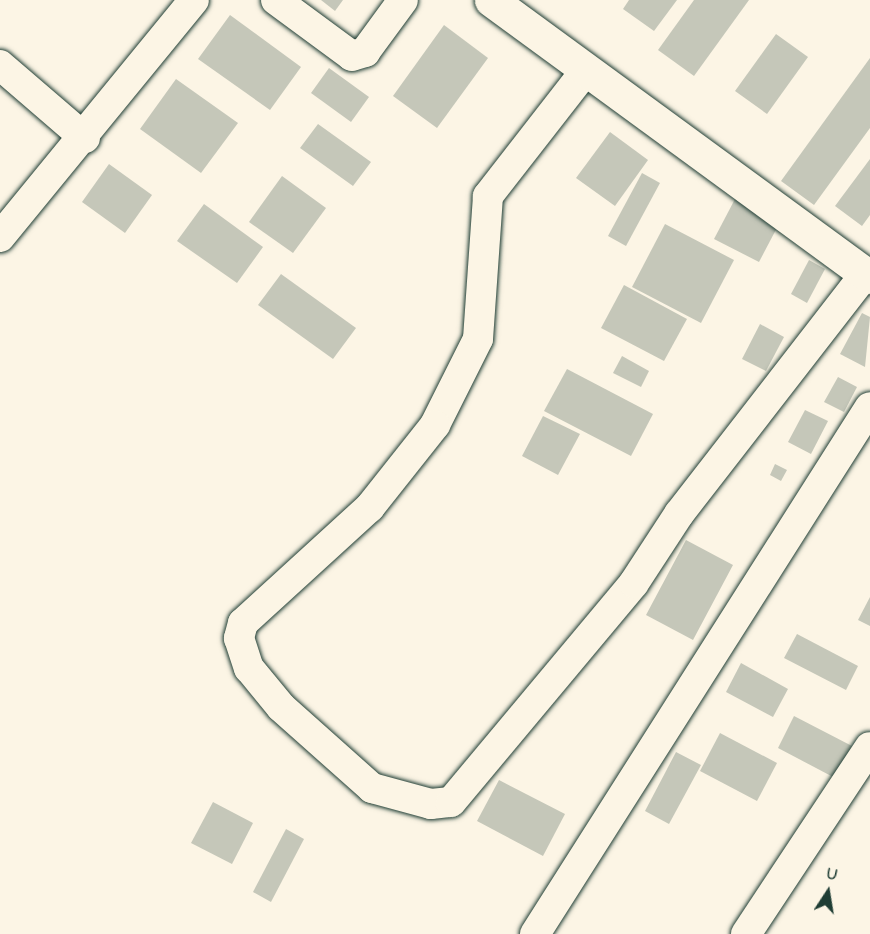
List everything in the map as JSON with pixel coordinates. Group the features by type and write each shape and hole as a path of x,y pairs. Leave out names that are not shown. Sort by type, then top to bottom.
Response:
{"street":[{"path":"0,237 86,138 194,0"},
{"path":"276,0 352,56 365,52 403,0"},
{"path":"491,0 868,276 680,514 634,583 451,802 431,804 372,788 281,707 249,668 239,638 243,623 370,507 435,425 478,339 488,196 586,70"},
{"path":"0,65 86,138"},
{"path":"535,934 870,407"},
{"path":"746,934 870,747"}],"building":[{"path":"321,0 343,0 335,11"},
{"path":"629,0 677,0 654,31 623,9"},
{"path":"694,0 749,0 694,76 658,50"},
{"path":"230,15 301,67 270,110 198,59"},
{"path":"444,25 488,58 437,128 393,96"},
{"path":"776,34 808,57 767,114 735,91"},
{"path":"870,58 870,128 814,205 781,181"},
{"path":"329,68 369,97 351,122 311,93"},
{"path":"176,79 238,123 201,173 140,129"},
{"path":"318,124 371,162 353,186 300,148"},
{"path":"610,132 648,160 615,206 576,178"},
{"path":"870,159 870,215 862,226 835,206"},
{"path":"109,164 152,195 125,233 82,202"},
{"path":"642,173 660,183 626,246 608,236"},
{"path":"282,176 326,208 293,253 249,222"},
{"path":"735,199 780,222 759,262 714,239"},
{"path":"204,204 263,247 237,283 177,241"},
{"path":"665,224 734,260 701,323 632,287"},
{"path":"809,260 825,269 807,303 791,294"},
{"path":"281,274 356,328 333,359 258,305"},
{"path":"624,285 687,319 664,361 601,328"},
{"path":"862,313 870,317 865,367 840,354"},
{"path":"760,324 784,337 766,371 742,359"},
{"path":"622,356 649,371 641,387 613,373"},
{"path":"567,369 653,414 631,456 544,411"},
{"path":"838,377 857,387 844,412 824,402"},
{"path":"805,410 828,421 811,454 788,442"},
{"path":"543,416 580,434 558,475 522,456"},
{"path":"775,464 787,470 781,481 770,475"},
{"path":"686,540 733,565 693,640 646,615"},
{"path":"870,597 870,626 858,620"},
{"path":"797,634 858,666 846,690 784,658"},
{"path":"741,663 788,689 773,717 726,692"},
{"path":"794,716 852,746 835,778 778,748"},
{"path":"720,733 777,763 757,801 700,771"},
{"path":"676,752 701,765 669,824 645,811"},
{"path":"499,780 565,814 543,856 477,821"},
{"path":"213,802 253,823 232,864 191,843"},
{"path":"286,829 304,839 271,902 253,892"}]}
